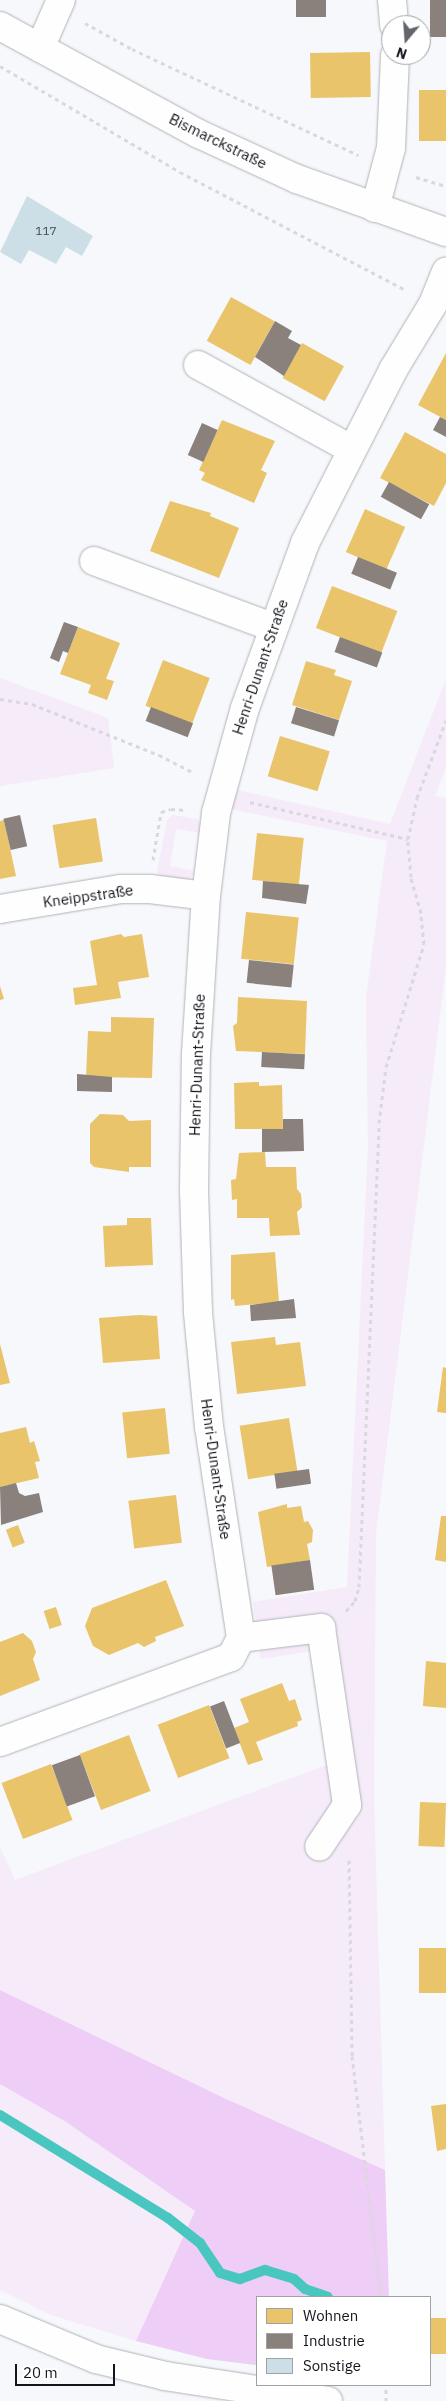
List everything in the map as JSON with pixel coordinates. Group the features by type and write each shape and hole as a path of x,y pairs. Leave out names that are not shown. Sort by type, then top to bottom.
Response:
{"street":[{"path":"392,0 393,15"},
{"path":"40,48 59,3"},
{"name":"Bismarckstraße","path":"0,26 199,134 297,179 446,232"},
{"path":"375,208 391,148 395,65"},
{"name":"Henri-Dunant-Straße","path":"241,1638 209,1427 198,1312 194,1191 196,1054 206,896 219,802 272,627 305,543 351,449 434,304 446,272"},
{"path":"198,365 351,449"},
{"path":"94,561 272,627"},
{"name":"Kneippstraße","path":"0,909 121,889 150,889 206,896"},
{"path":"0,1742 230,1656 241,1638 321,1628 347,1805 319,1847"},
{"path":"0,2319 105,2361 166,2376 328,2401"}],"path":[{"path":"59,3 132,49 298,130 386,167 446,186"},
{"path":"0,66 180,172 434,304"},
{"path":"0,699 32,704 159,755 198,775 219,802"},
{"path":"321,1628 346,1612 355,1601 359,1587 379,1123 391,1049 424,944 421,913 411,878 408,839 417,798 446,720"},
{"path":"150,889 161,812 171,809 238,799 408,839"},
{"path":"348,1854 352,2056 381,2296"},
{"path":"386,2386 386,2401"}],"shaded area":[{"path":"0,678 108,718 114,768 0,786"},
{"path":"446,679 446,768 435,796 446,798 446,966 376,1534 374,1796 385,2170 224,2098 0,1990 0,1847 15,1880 329,1764 311,1651 261,1659 253,1602 347,1587 368,1148 366,998 387,841 231,809 237,790 390,824"},
{"path":"173,815 197,819 201,824 200,833 176,829 170,866 194,871 191,878 184,882 161,878 157,872 167,820"},
{"path":"0,1990 224,2098 385,2170 389,2296 256,2296 256,2365 207,2359 136,2341 195,2211 66,2122 0,2084"},
{"path":"0,2084 66,2122 195,2211 136,2341 51,2315 0,2290"}],"building: Wohnen":[{"path":"370,52 371,97 311,98 310,53"},
{"path":"419,90 446,90 446,141 419,141"},
{"path":"231,297 275,321 250,365 207,341"},
{"path":"302,343 344,366 325,401 283,378"},
{"path":"446,353 446,420 418,405"},
{"path":"222,420 275,441 261,470 267,473 254,503 201,480 205,473 199,470"},
{"path":"405,432 446,454 446,483 434,506 380,478"},
{"path":"170,501 211,513 210,516 239,528 219,578 150,551"},
{"path":"365,509 405,527 386,570 346,552"},
{"path":"332,586 397,611 381,653 316,628"},
{"path":"78,627 120,643 106,679 114,681 107,700 88,693 91,685 60,674"},
{"path":"163,660 210,678 192,724 145,706"},
{"path":"306,661 336,670 334,675 352,681 339,720 292,705"},
{"path":"280,736 330,751 317,791 268,776"},
{"path":"96,818 103,861 59,868 53,825"},
{"path":"4,820 16,876 0,879 0,821"},
{"path":"257,833 304,838 299,885 252,880"},
{"path":"246,912 299,918 294,964 241,959"},
{"path":"121,934 124,937 142,934 149,977 118,982 121,998 75,1005 73,988 97,985 90,941"},
{"path":"0,986 4,999 0,1000"},
{"path":"238,997 307,1001 305,1054 236,1051 233,1026 237,1023"},
{"path":"111,1017 154,1018 152,1078 86,1077 88,1031 111,1032"},
{"path":"259,1082 259,1086 282,1085 283,1129 235,1129 234,1083"},
{"path":"100,1114 123,1115 129,1121 151,1120 151,1167 129,1167 129,1172 94,1167 90,1163 90,1124"},
{"path":"265,1152 266,1167 296,1167 297,1189 301,1194 302,1207 297,1212 300,1235 270,1236 269,1218 237,1218 237,1199 232,1200 231,1180 236,1179 239,1153"},
{"path":"127,1218 151,1218 153,1265 105,1267 103,1226 127,1225"},
{"path":"275,1252 279,1302 235,1306 234,1299 231,1300 231,1255"},
{"path":"139,1315 157,1316 160,1359 103,1363 99,1318"},
{"path":"275,1337 276,1345 300,1342 306,1386 237,1394 231,1342"},
{"path":"0,1344 10,1383 0,1385"},
{"path":"443,1367 446,1368 446,1413 437,1412"},
{"path":"165,1408 170,1454 127,1458 122,1412"},
{"path":"289,1418 297,1471 248,1479 240,1426"},
{"path":"26,1427 30,1443 34,1441 40,1461 35,1462 39,1478 0,1487 0,1433"},
{"path":"176,1495 182,1543 134,1548 128,1501"},
{"path":"287,1504 287,1508 301,1506 304,1522 308,1521 313,1530 312,1542 307,1544 310,1560 267,1567 258,1512"},
{"path":"441,1516 446,1516 446,1562 435,1560"},
{"path":"18,1525 25,1543 13,1547 6,1530"},
{"path":"166,1580 184,1626 155,1637 156,1641 144,1647 138,1643 109,1655 93,1646 85,1626 92,1608"},
{"path":"56,1607 62,1625 50,1629 44,1611"},
{"path":"23,1633 32,1641 36,1652 33,1659 40,1680 0,1696 0,1642"},
{"path":"426,1661 446,1663 446,1708 423,1706"},
{"path":"282,1683 289,1701 295,1699 302,1720 297,1722 298,1726 256,1742 263,1760 248,1765 234,1728 249,1722 240,1699"},
{"path":"209,1705 229,1758 178,1778 158,1725"},
{"path":"129,1735 151,1791 101,1810 80,1754"},
{"path":"51,1764 73,1820 23,1839 2,1783"},
{"path":"420,1802 446,1803 444,1847 418,1846"},
{"path":"419,1948 446,1948 446,1993 419,1993"},
{"path":"446,2104 446,2149 437,2151 431,2106"},
{"path":"431,2318 446,2318 446,2354 431,2354"}],"building: Industrie":[{"path":"296,0 326,0 326,17 296,17"},
{"path":"430,0 446,0 446,37 431,37"},
{"path":"275,321 292,331 288,338 301,345 284,376 255,357"},
{"path":"440,417 446,420 446,437 433,430"},
{"path":"202,423 218,430 203,462 188,455"},
{"path":"389,482 429,504 421,519 381,497"},
{"path":"358,557 397,573 390,589 351,574"},
{"path":"64,622 78,627 68,653 63,651 59,662 50,658"},
{"path":"340,637 382,652 377,667 335,652"},
{"path":"151,707 193,723 188,737 146,721"},
{"path":"296,707 339,720 334,736 291,723"},
{"path":"20,815 27,846 11,850 3,819"},
{"path":"263,881 309,885 306,904 262,898"},
{"path":"249,960 294,965 291,988 247,983"},
{"path":"262,1052 305,1054 304,1069 261,1067"},
{"path":"77,1074 112,1077 112,1092 77,1091"},
{"path":"283,1119 303,1119 304,1151 262,1152 262,1129 283,1129"},
{"path":"294,1299 296,1318 251,1321 250,1305"},
{"path":"309,1469 311,1484 276,1489 274,1474"},
{"path":"16,1483 19,1493 25,1496 39,1493 43,1512 1,1525 0,1487"},
{"path":"310,1560 314,1590 276,1595 271,1565"},
{"path":"224,1701 240,1743 226,1748 210,1706"},
{"path":"80,1755 95,1796 67,1807 52,1765"}],"building: Sonstige":[{"path":"27,196 93,236 82,256 66,247 56,264 29,250 21,264 0,252"}],"waterway":[{"path":"0,2115 168,2218 200,2243 220,2273 240,2279 265,2270 294,2279 305,2289 325,2296"}]}
